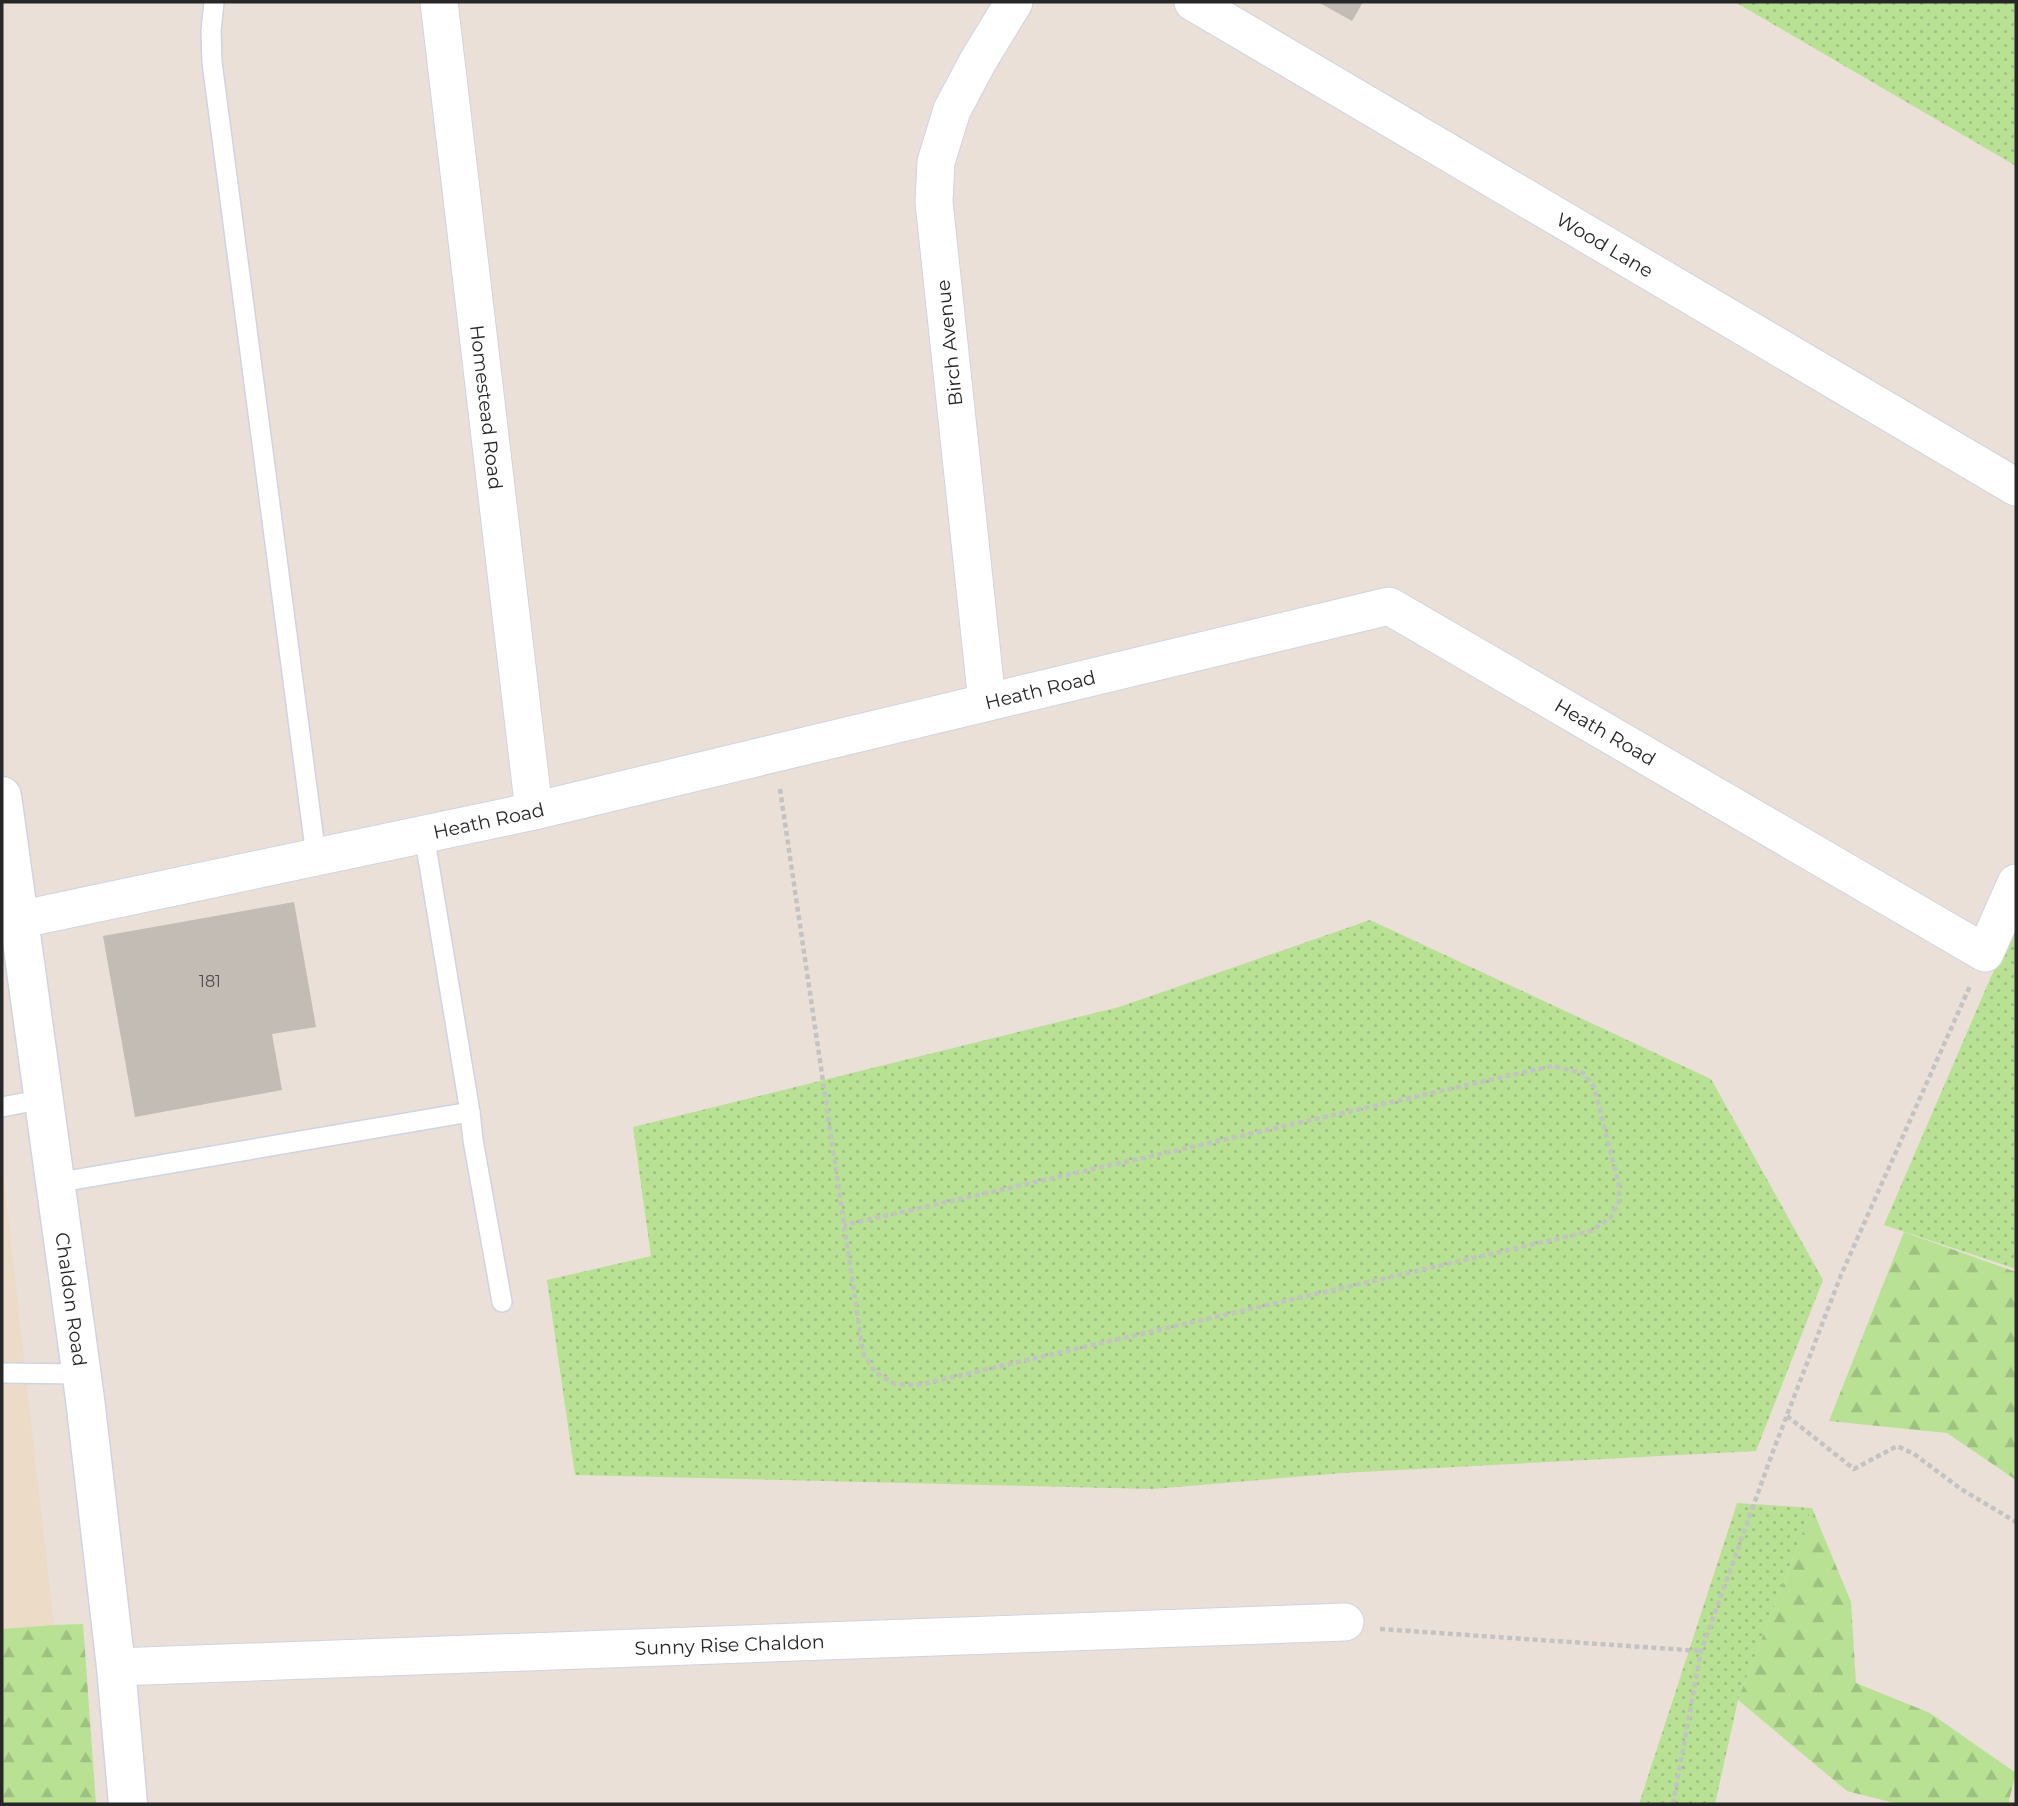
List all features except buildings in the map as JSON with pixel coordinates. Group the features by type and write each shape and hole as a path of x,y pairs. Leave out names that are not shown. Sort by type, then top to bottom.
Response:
{"main road":[{"name":"Chaldon Road","path":"2,796 82,1374 116,1667 128,1804"}],"street":[{"name":"Homestead Road","path":"439,2 534,811"},
{"name":"Birch Avenue","path":"987,702 934,202 936,162 952,110 1014,2"},
{"name":"Wood Lane","path":"1193,2 2016,487"},
{"name":"Heath Road","path":"18,920 534,811 1389,606 1985,953"},
{"path":"1985,953 2016,883"},
{"name":"Sunny Rise Chaldon","path":"116,1667 1345,1622"}],"lane":[{"path":"214,2 212,62 316,856"},
{"path":"424,834 502,1302"},
{"path":"2,1107 43,1099"},
{"path":"55,1183 470,1112"},
{"path":"2,1373 82,1374"}],"path":[{"path":"775,753 844,1225 863,1353 876,1373 895,1384 918,1385 1591,1231 1610,1218 1615,1210 1619,1202 1619,1185 1594,1087 1583,1073 1552,1066 844,1225"},
{"path":"1673,1804 1701,1651 1786,1416 1841,1275 1985,953"},
{"path":"1786,1416 1854,1469 1897,1446 1914,1454 1961,1489 2016,1522"},
{"path":"1345,1622 1377,1628 1701,1651"}],"shaded area":[{"path":"2,1161 54,1625 2,1629"}],"green space":[{"path":"1735,2 2016,2 2016,166"},
{"path":"1370,920 1711,1079 1823,1280 1756,1451 1342,1473 1153,1489 575,1475 547,1280 651,1256 633,1127 1119,1007"},
{"path":"2016,923 2016,1269 1884,1225"},
{"path":"1904,1232 2016,1272 2016,1480 1947,1433 1829,1421"},
{"path":"1737,1503 1812,1508 1738,1700 1715,1804 1639,1804"},
{"path":"1812,1508 1851,1602 1856,1683 1930,1713 2016,1773 2008,1804 1898,1804 1847,1791 1738,1700"},
{"path":"83,1624 96,1804 2,1804 2,1629"}]}
